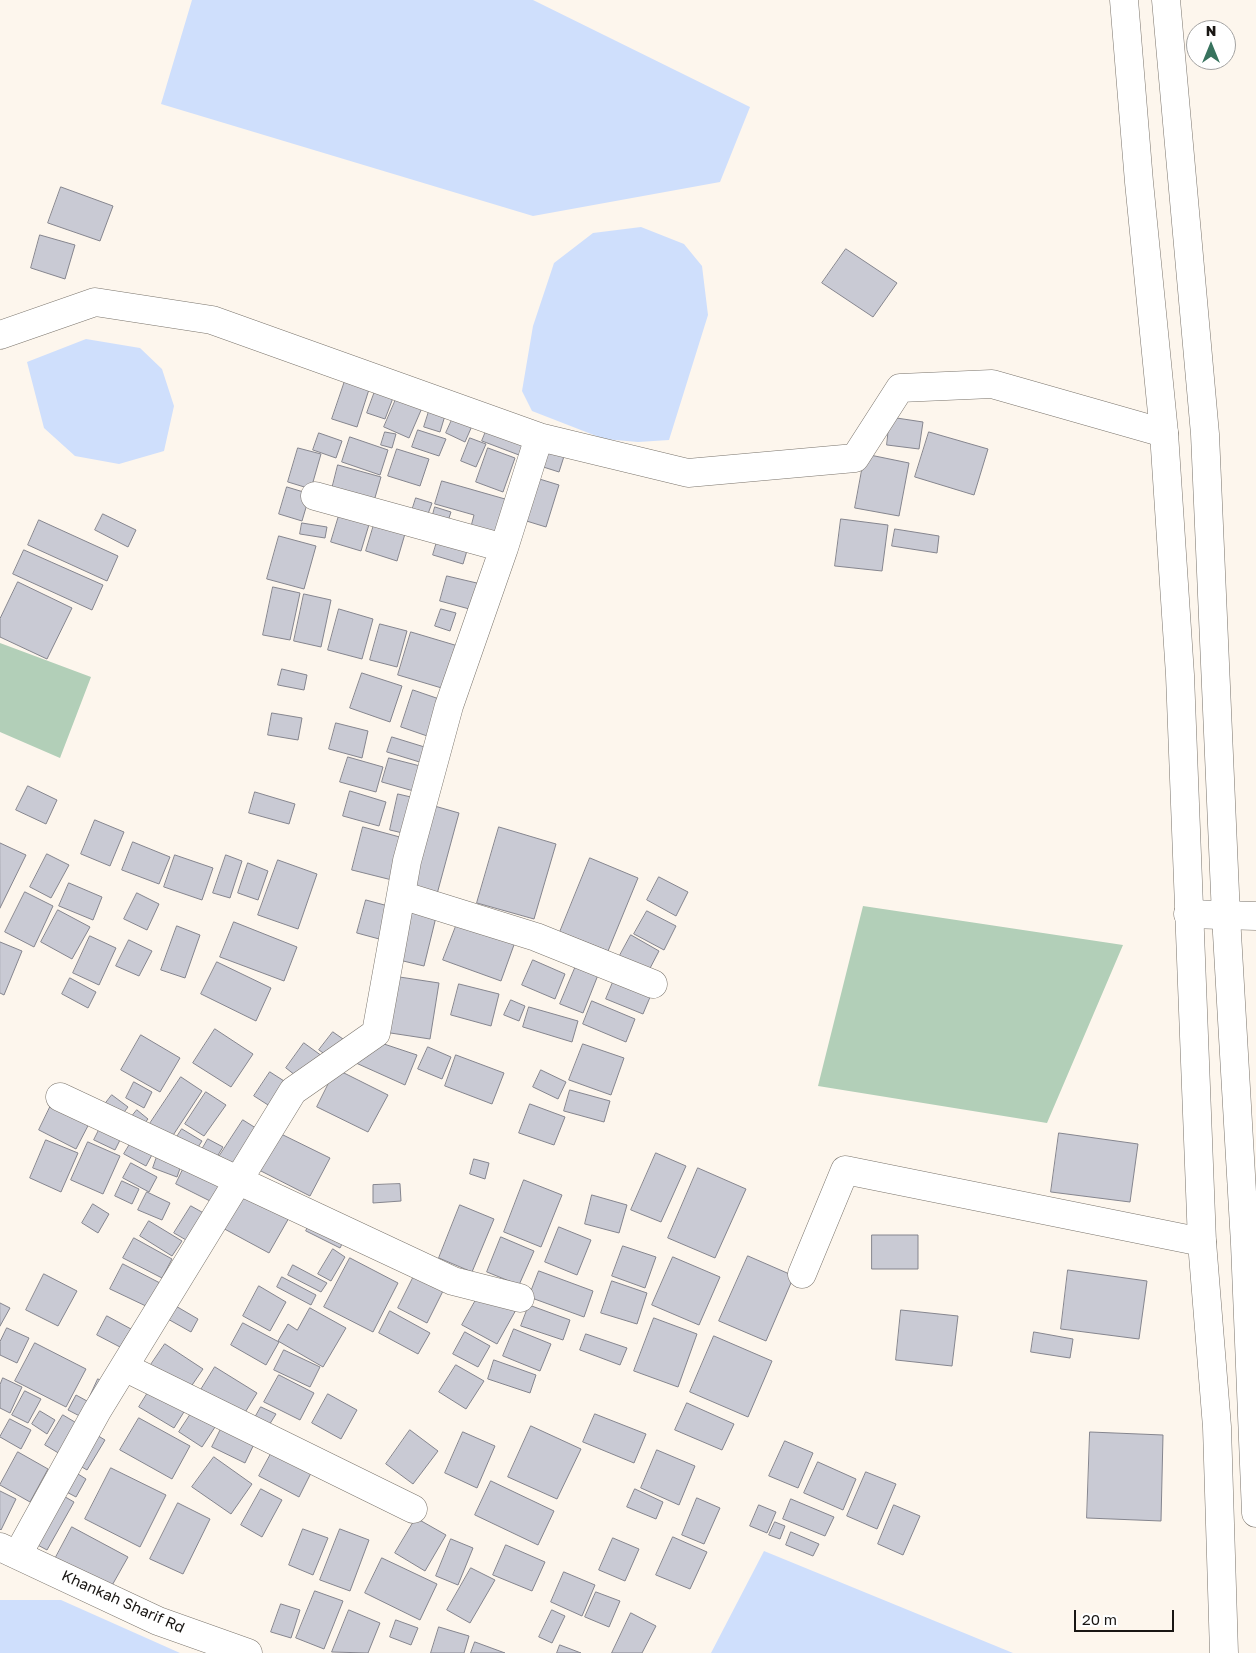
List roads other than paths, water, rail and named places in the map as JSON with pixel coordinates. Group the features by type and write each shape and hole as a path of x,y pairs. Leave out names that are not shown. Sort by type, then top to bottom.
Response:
{"street":[{"path":"1124,0 1139,182 1164,433 1180,675 1202,1242 1217,1426 1224,1653"},
{"path":"1166,0 1205,434 1226,916 1245,1234 1256,1513"},
{"path":"0,335 95,302 212,320 539,437 688,473 855,458 900,388 992,384 1164,433"},
{"path":"9,1551 124,1368 293,1091 376,1033 407,861 449,706 504,548 539,437"},
{"path":"315,496 504,548"},
{"path":"401,895 536,937 653,984"},
{"path":"1188,914 1256,916"},
{"path":"60,1097 453,1281 520,1298"},
{"path":"802,1274 845,1170 1202,1242"},
{"path":"124,1368 413,1509"},
{"name":"Khankah Sharif Rd","path":"9,1551 158,1621 248,1653"}],"water":[{"path":"192,0 533,0 750,107 720,182 533,216 161,104"},
{"path":"641,227 684,244 702,266 708,315 669,440 638,442 604,439 532,411 522,391 533,326 554,263 593,233"},
{"path":"86,339 140,348 162,369 174,406 164,451 119,464 75,456 44,428 27,362"},
{"path":"764,1551 1013,1653 711,1653"},
{"path":"0,1600 61,1600 180,1653 0,1653"}]}
